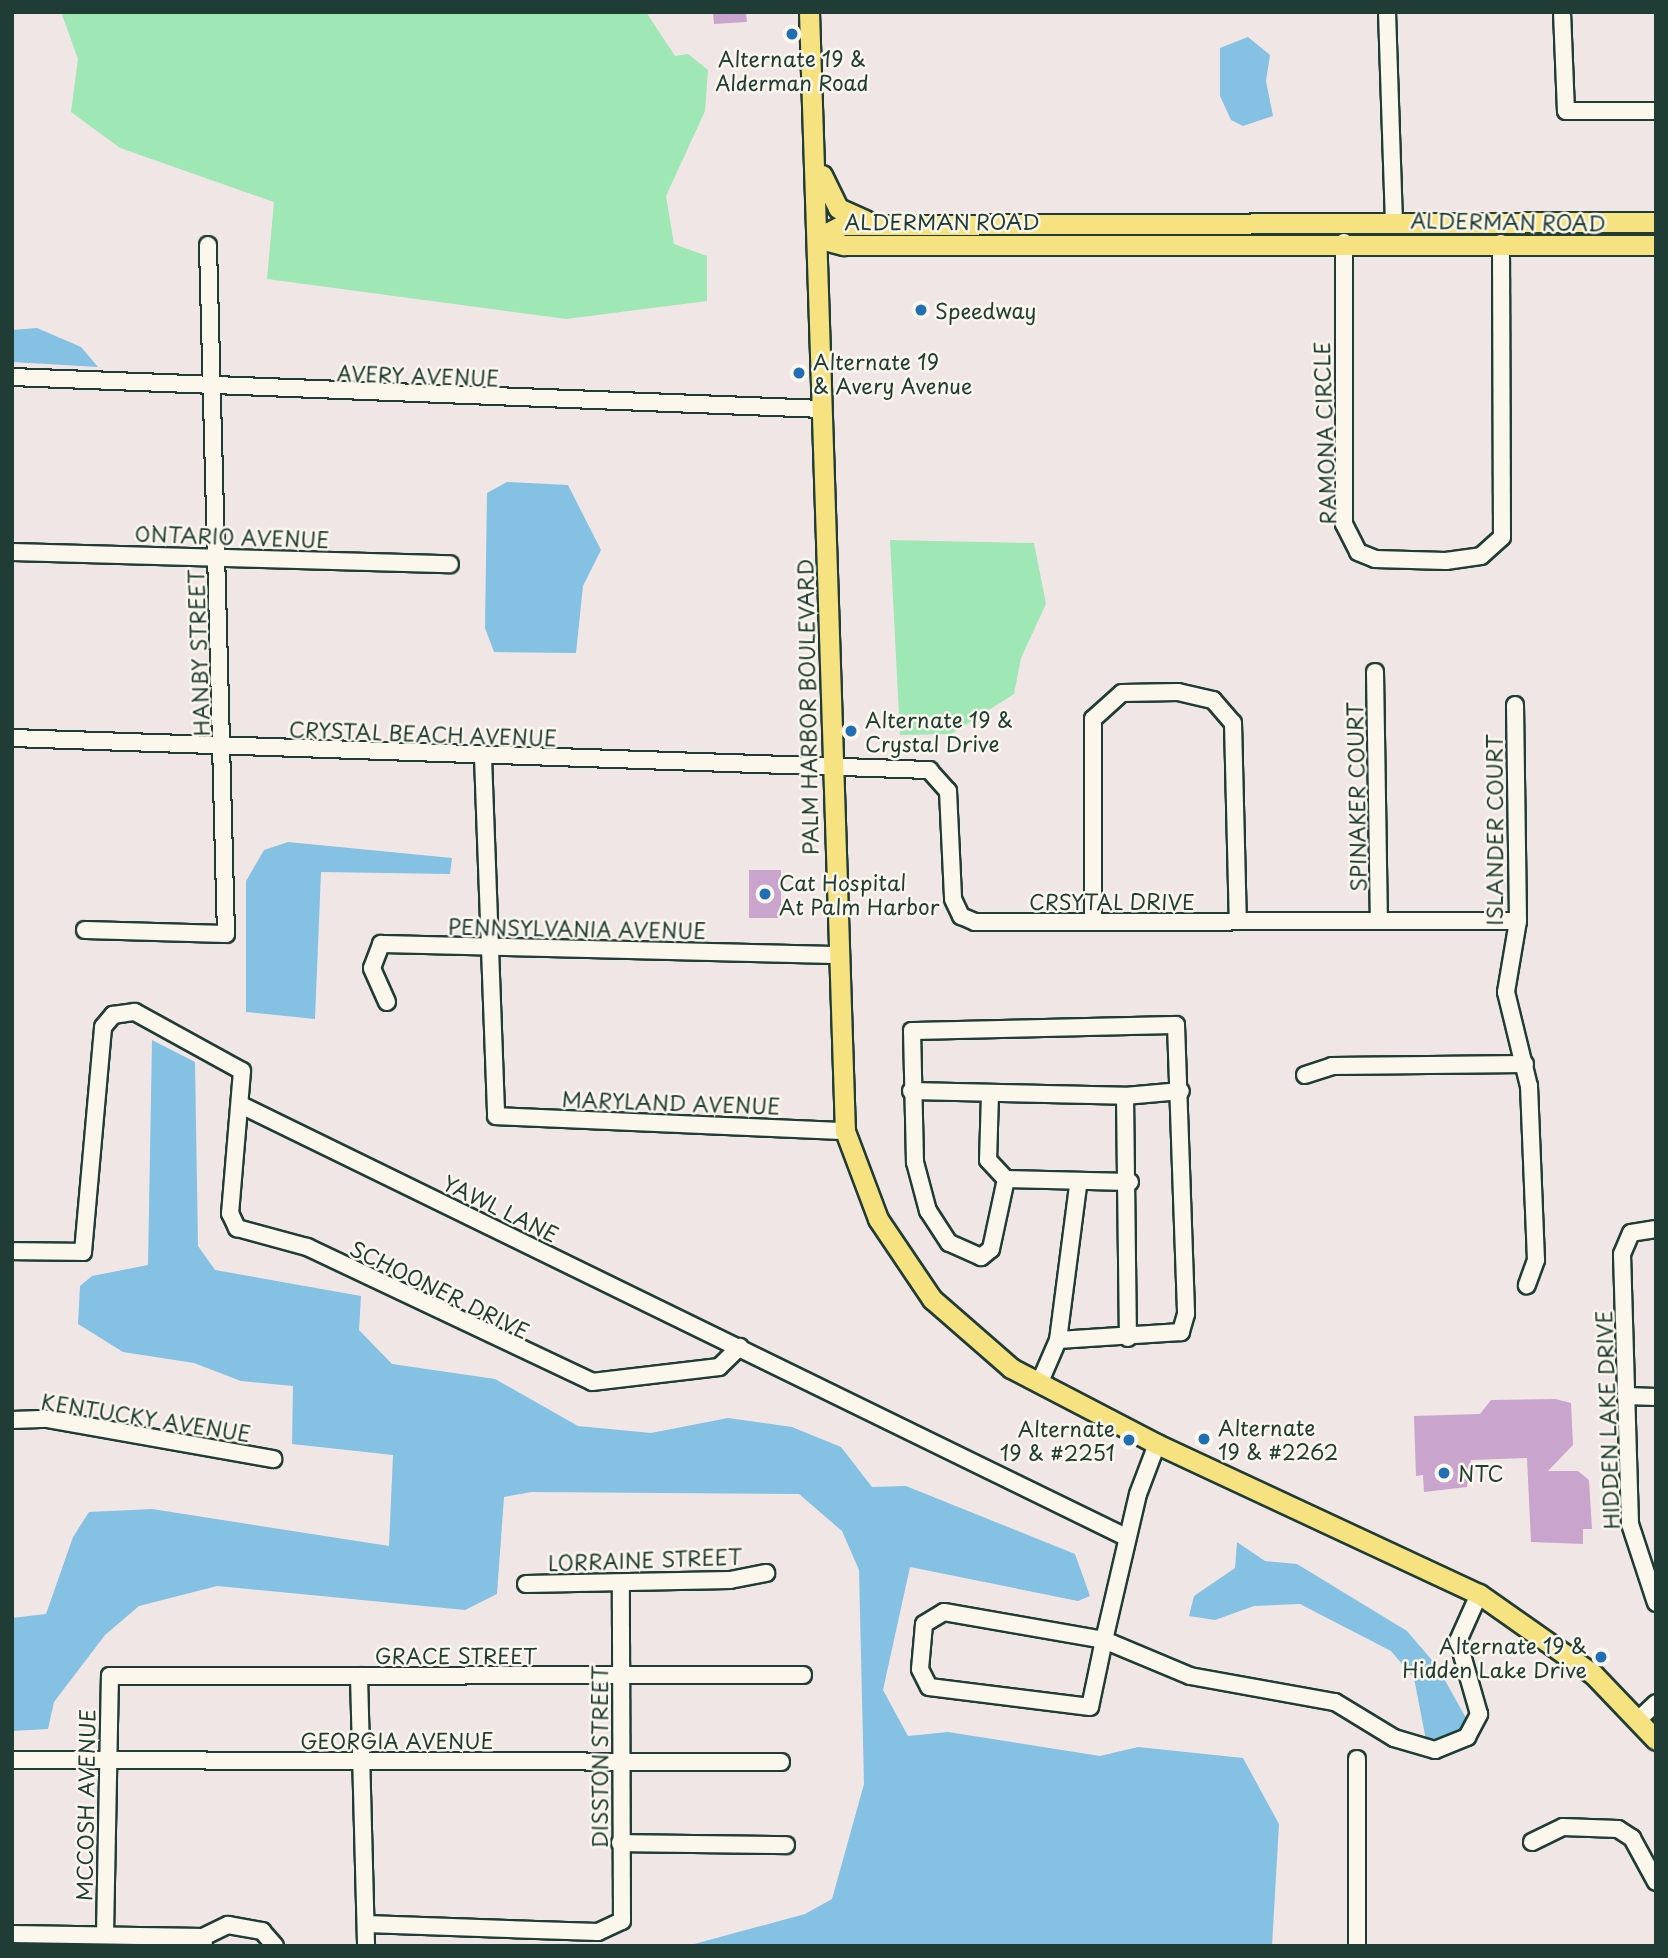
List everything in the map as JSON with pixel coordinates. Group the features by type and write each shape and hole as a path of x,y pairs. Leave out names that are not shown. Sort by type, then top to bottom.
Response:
{"main road":[{"name":"PALM HARBOR BOULEVARD","path":"809,12 836,955 845,1131 878,1219 910,1272 960,1329 1039,1384 1157,1444"},
{"path":"814,151 838,208 880,224"},
{"name":"ALDERMAN ROAD","path":"817,238 843,225 880,224 1656,222"},
{"name":"ALDERMAN ROAD","path":"817,238 844,245 1344,242 1656,245"},
{"path":"1157,1444 1479,1594 1593,1674 1639,1719 1656,1740"}],"street":[{"path":"1387,12 1394,222"},
{"path":"1562,12 1566,111 1656,111"},
{"name":"RAMONA CIRCLE","path":"1344,242 1344,524 1358,551 1375,559 1446,561 1481,556 1502,537 1501,243"},
{"name":"HANBY STREET","path":"208,246 223,746"},
{"name":"AVERY AVENUE","path":"12,377 211,389 822,409"},
{"name":"ONTARIO AVENUE","path":"12,552 450,564"},
{"name":"SPINAKER COURT","path":"1374,672 1379,920"},
{"path":"1093,921 1093,719 1122,693 1178,692 1213,700 1233,723 1238,921"},
{"name":"ISLANDER COURT","path":"1515,705 1518,921 1506,992 1525,1064 1536,1260 1527,1284"},
{"name":"CRYSTAL BEACH AVENUE","path":"12,738 831,771"},
{"path":"85,930 226,934 223,746"},
{"path":"483,757 488,946"},
{"name":"CRSYTAL DRIVE","path":"831,771 929,770 942,780 948,792 953,900 961,916 975,922 1518,921"},
{"name":"PENNSYLVANIA AVENUE","path":"387,1002 372,968 382,944 836,955"},
{"name":"MARYLAND AVENUE","path":"488,946 496,1116 845,1131"},
{"path":"12,1251 83,1252 102,1036 113,1014 135,1012 242,1071 243,1106"},
{"path":"1006,1179 991,1249 981,1257 949,1243 928,1211 915,1161 911,1091 912,1031 1176,1025 1181,1091 1186,1314 1181,1332 1128,1338 1058,1340"},
{"path":"1305,1075 1332,1066 1525,1064"},
{"path":"911,1091 1125,1097 1181,1091"},
{"path":"990,1094 988,1160 1006,1179 1078,1185 1130,1182"},
{"path":"1125,1097 1130,1182 1128,1338"},
{"name":"SCHOONER DRIVE","path":"243,1106 230,1213 237,1228 307,1247 592,1382 719,1367 740,1347"},
{"name":"YAWL LANE","path":"243,1106 1126,1537"},
{"path":"1039,1384 1058,1340 1078,1185"},
{"name":"HIDDEN LAKE DRIVE","path":"1656,1229 1631,1233 1622,1254 1630,1524 1656,1603"},
{"path":"1626,1396 1656,1397"},
{"name":"KENTUCKY AVENUE","path":"12,1420 48,1419 273,1459"},
{"path":"1157,1444 1126,1537 1104,1640 1090,1707 936,1690 919,1669 924,1623 944,1612 1104,1640 1190,1676 1335,1702 1394,1738 1435,1750 1467,1737 1479,1714 1458,1641 1479,1594"},
{"name":"LORRAINE STREET","path":"526,1584 730,1580 766,1573"},
{"name":"DISSTON STREET","path":"366,1924 615,1929 622,1921 618,1762 621,1583"},
{"name":"GRACE STREET","path":"110,1676 803,1675"},
{"name":"MCCOSH AVENUE","path":"105,1934 104,1760 110,1676"},
{"path":"359,1676 359,1762 366,1946"},
{"path":"1639,1719 1656,1703"},
{"path":"1357,1759 1357,1946"},
{"name":"GEORGIA AVENUE","path":"12,1760 781,1762"},
{"path":"1532,1842 1563,1827 1618,1829 1632,1838 1656,1882"},
{"path":"620,1843 786,1845"},
{"path":"12,1934 105,1934 203,1941 228,1925 250,1926 275,1946"}],"green space":[{"path":"61,12 646,12 675,56 688,54 708,70 705,111 666,196 674,244 707,256 707,301 566,319 267,279 274,202 120,148 71,112 78,59"},
{"path":"890,540 1034,543 1046,604 1021,658 1014,694 951,734 900,735"}],"water":[{"path":"1248,37 1270,55 1266,81 1273,116 1243,126 1231,120 1220,96 1220,48"},
{"path":"37,328 81,347 98,367 12,362 12,330"},
{"path":"507,482 568,485 601,550 583,586 576,653 494,652 485,628 487,493"},
{"path":"288,842 452,858 450,874 321,872 315,1019 246,1012 246,881 264,850"},
{"path":"152,1040 195,1062 198,1246 215,1270 361,1296 359,1330 392,1364 495,1379 578,1426 651,1433 728,1418 792,1427 841,1447 872,1487 906,1486 1075,1554 1090,1596 1078,1601 910,1567 883,1690 908,1736 948,1732 1100,1756 1138,1747 1243,1758 1279,1824 1272,1946 687,1946 805,1914 832,1899 864,1784 859,1570 842,1531 799,1494 531,1492 504,1497 497,1594 465,1610 217,1586 139,1606 105,1635 54,1702 48,1729 12,1731 12,1618 46,1614 73,1537 89,1512 152,1509 389,1546 393,1455 292,1444 293,1386 241,1381 194,1363 123,1352 78,1324 80,1286 92,1276 148,1265"},
{"path":"1237,1542 1265,1561 1297,1564 1407,1631 1437,1666 1466,1718 1458,1735 1426,1740 1414,1678 1391,1651 1300,1604 1254,1606 1215,1620 1189,1616 1194,1596 1235,1568"}],"building":[{"path":"713,12 746,12 747,22 714,24"},
{"name":"Cat Hospital At Palm Harbor","path":"749,870 781,870 781,918 749,918"},
{"name":"NTC","path":"1555,1399 1571,1403 1573,1445 1548,1471 1578,1471 1589,1480 1592,1529 1583,1529 1583,1544 1531,1542 1527,1458 1471,1460 1467,1487 1424,1492 1423,1475 1416,1476 1414,1416 1480,1414 1491,1400"}],"place":[{"name":"Alternate 19 & Alderman Road","path":"792,34"},
{"name":"Speedway","path":"921,310"},
{"name":"Alternate 19 & Avery Avenue","path":"799,373"},
{"name":"Alternate 19 & Crystal Drive","path":"851,731"},
{"name":"Cat Hospital At Palm Harbor","path":"765,894"},
{"name":"Alternate 19 & #2262","path":"1204,1439"},
{"name":"Alternate 19 & #2251","path":"1129,1440"},
{"name":"NTC","path":"1444,1473"},
{"name":"Alternate 19 & Hidden Lake Drive","path":"1601,1657"}]}
